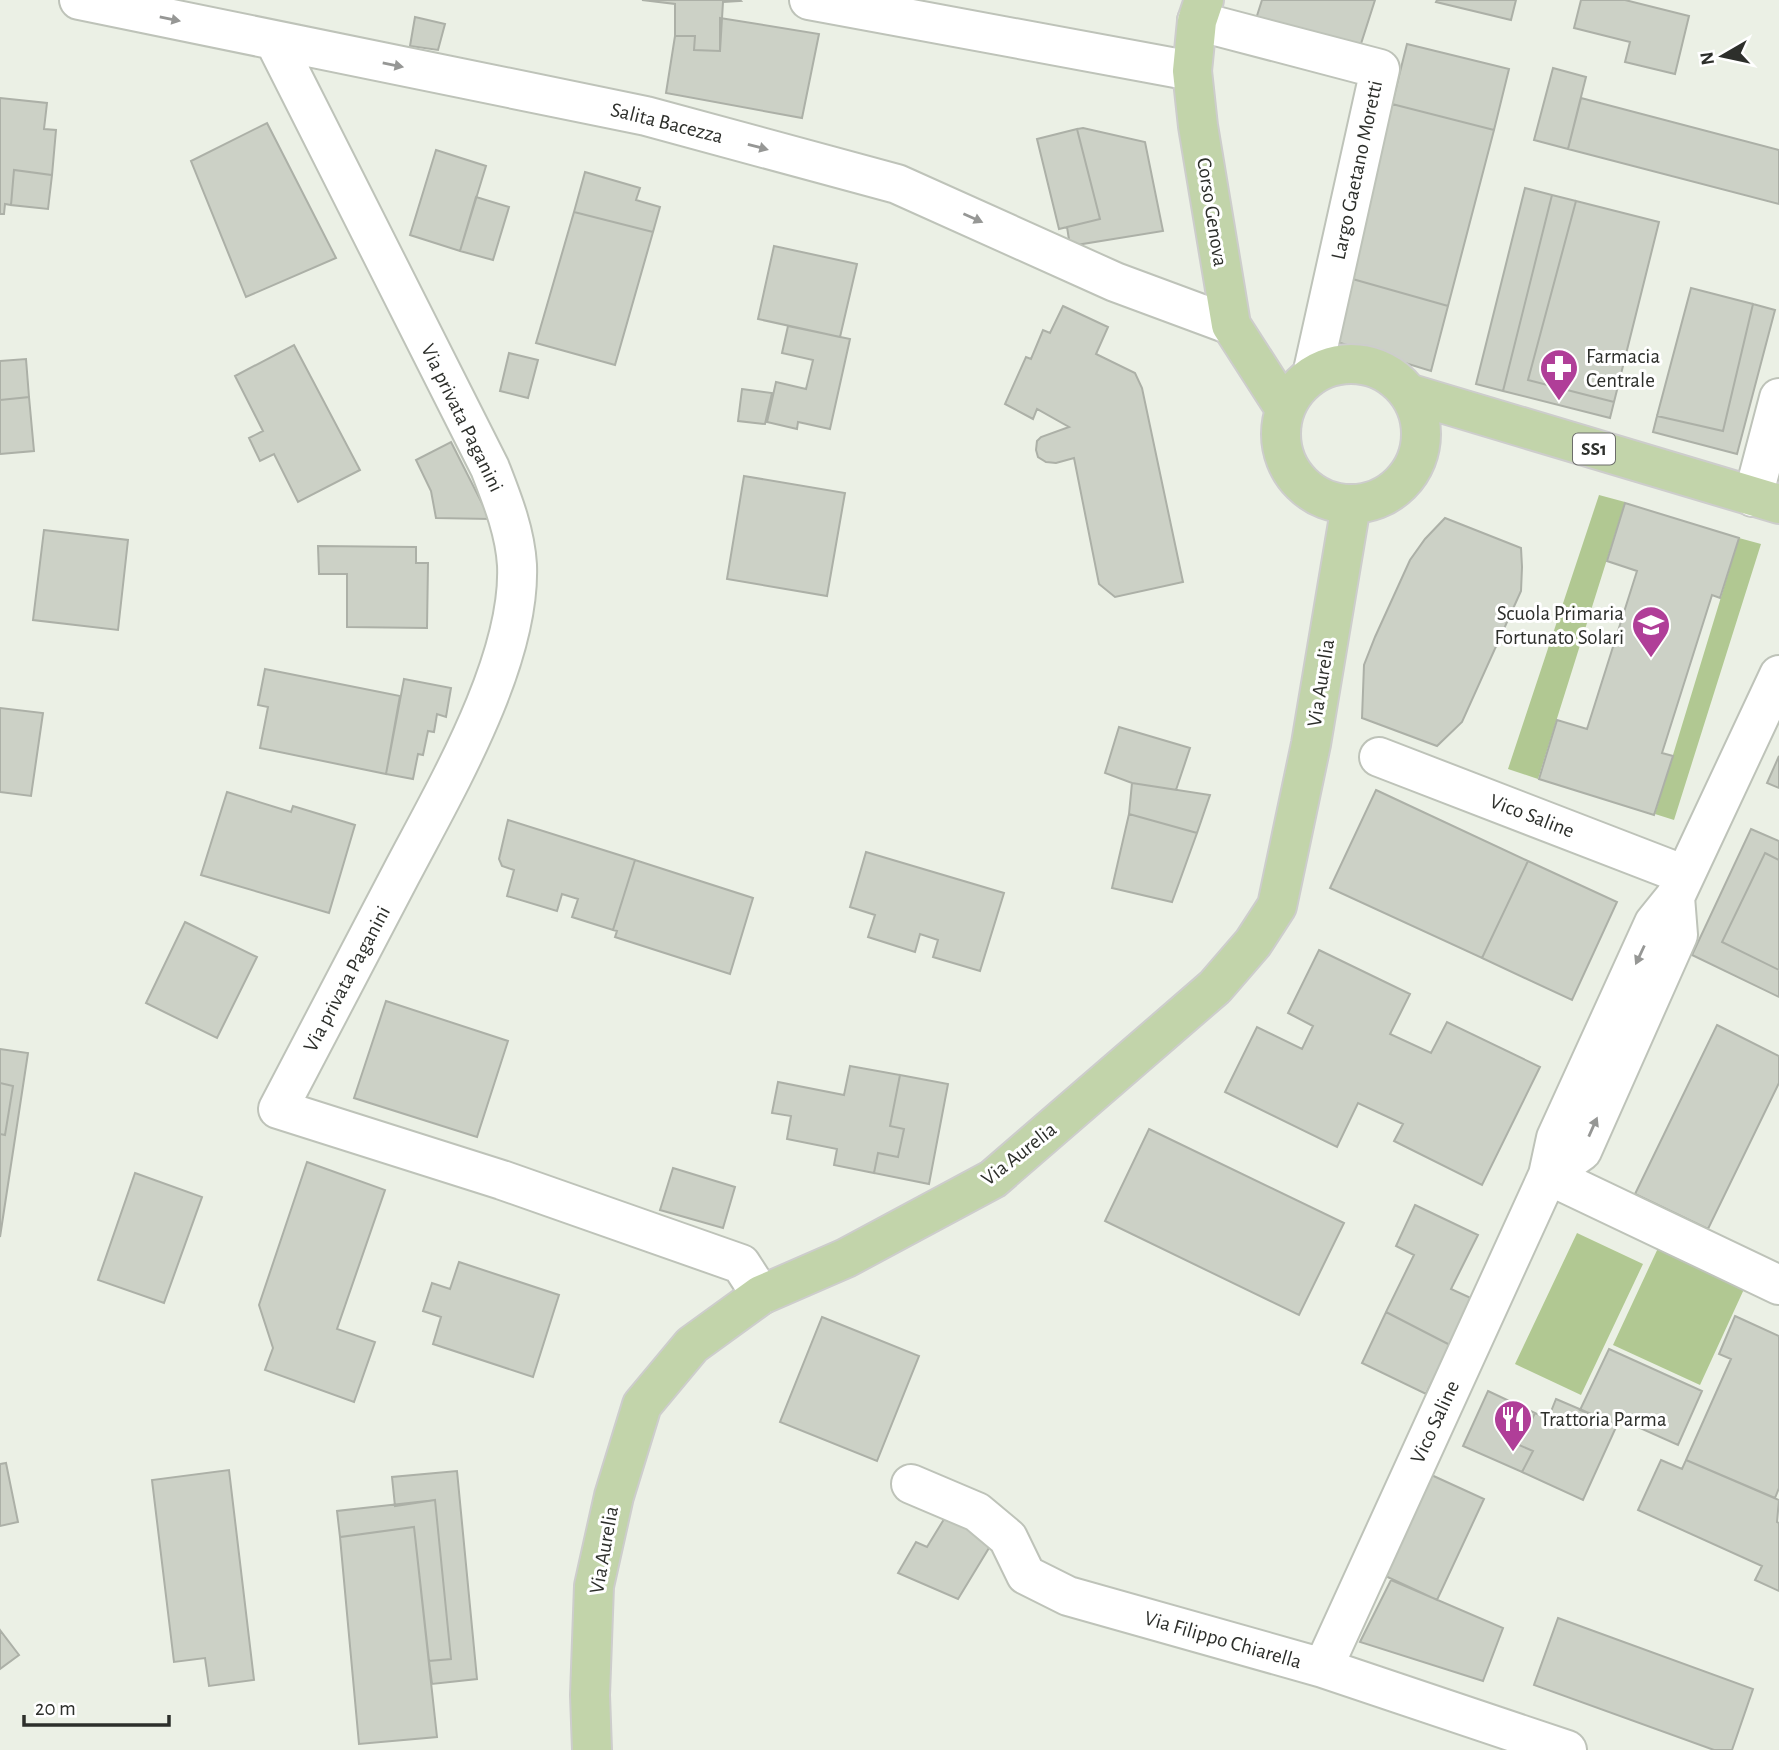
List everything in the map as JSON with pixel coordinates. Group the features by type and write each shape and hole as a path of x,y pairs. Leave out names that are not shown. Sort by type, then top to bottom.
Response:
{"main road":[{"name":"Corso Genova","path":"1200,10 1192,71 1198,126 1231,325 1285,409"},
{"path":"1354,363 1375,368 1394,378 1408,393 1419,417 1421,442 1413,467 1398,486 1376,500 1351,505 1329,501 1309,491 1293,474 1283,454 1280,432 1285,409 1296,390 1312,374 1332,366 1354,363"},
{"name":"SS1","path":"1408,393 1766,501"},
{"name":"Via Aurelia","path":"592,1750 590,1695 594,1586 614,1496 642,1405 692,1345 761,1295 846,1258 993,1179 1215,987 1254,943 1277,906 1311,744 1351,505"}],"street":[{"name":"Salita Bacezza","path":"79,0 646,116 897,184 1115,282 1231,325"},
{"path":"808,0 1192,71"},
{"name":"Largo Gaetano Moretti","path":"1200,10 1380,69 1312,374"},
{"name":"Via privata Paganini","path":"275,42 490,468 508,516 517,565 506,643 482,715 278,1109 502,1180 741,1264 761,1295"},
{"path":"1766,501 1779,398"},
{"name":"Vico Saline","path":"1323,1668 1548,1175 1556,1138 1654,923 1680,886 1779,675"},
{"name":"Vico Saline","path":"1378,757 1680,886"},
{"path":"1548,1175 1779,1285"},
{"name":"Via Filippo Chiarella","path":"911,1484 977,1511 1008,1538 1026,1575 1068,1596 1323,1668 1567,1750"}],"green space":[{"path":"1599,495 1625,502 1538,779 1508,769"},
{"path":"1739,538 1761,544 1674,820 1655,814"},
{"path":"1577,1233 1643,1264 1581,1395 1515,1364"},
{"path":"1659,1246 1745,1287 1700,1385 1613,1345"}],"building":[{"path":"642,0 741,1 723,2 720,51 694,50 695,36 675,36 675,4"},
{"path":"1262,0 1375,0 1359,50 1255,22"},
{"path":"1516,0 1511,20 1436,2"},
{"path":"1581,0 1625,0 1689,16 1675,74 1625,62 1630,42 1574,28"},
{"path":"415,17 445,24 438,50 410,46"},
{"path":"720,18 819,34 802,118 666,93 675,36 695,36 694,50 720,51"},
{"path":"1407,44 1509,69 1494,130 1392,104"},
{"path":"1553,68 1586,77 1568,149 1534,140"},
{"path":"0,98 47,103 44,129 56,130 52,175 14,170 11,205 5,204 4,214 0,214"},
{"path":"1581,98 1779,150 1779,204 1568,149"},
{"path":"1392,104 1494,130 1448,306 1349,278"},
{"path":"267,123 336,258 246,297 191,161"},
{"path":"1083,128 1145,142 1163,231 1070,246 1067,227 1100,219 1077,129"},
{"path":"1077,129 1100,219 1059,229 1037,139"},
{"path":"436,150 486,166 460,251 410,235"},
{"path":"14,170 52,175 48,209 11,205"},
{"path":"585,172 640,188 636,200 660,207 653,232 574,212"},
{"path":"1525,188 1552,195 1503,391 1476,384"},
{"path":"1552,195 1576,201 1528,380 1614,402 1610,418 1503,391"},
{"path":"476,197 509,207 493,260 460,251"},
{"path":"1576,201 1659,222 1614,402 1528,380"},
{"path":"574,212 653,232 615,365 536,343"},
{"path":"774,246 857,264 840,337 758,319"},
{"path":"1349,278 1448,306 1431,371 1334,341"},
{"path":"1691,288 1753,304 1723,431 1657,416"},
{"path":"1753,304 1775,310 1737,454 1653,432 1657,416 1723,431"},
{"path":"1063,306 1108,327 1096,354 1135,373 1142,388 1183,582 1115,597 1099,584 1074,458 1056,463 1046,462 1038,457 1036,450 1037,441 1041,437 1069,427 1037,409 1033,419 1005,404 1026,357 1031,359 1043,330 1050,333"},
{"path":"788,326 850,339 830,429 798,422 797,429 767,422 776,382 806,389 813,360 782,353"},
{"path":"294,345 360,470 298,502 274,454 260,461 249,438 263,431 235,376"},
{"path":"509,353 538,360 528,398 500,391"},
{"path":"26,359 29,397 0,400 0,361"},
{"path":"742,389 772,393 765,424 738,421"},
{"path":"29,397 34,451 0,454 0,400"},
{"path":"451,442 490,519 436,518 431,491 416,460"},
{"path":"744,476 845,493 827,596 727,579"},
{"name":"Scuola Primaria Fortunato Solari","path":"1625,503 1739,538 1720,598 1712,595 1662,753 1673,756 1654,815 1539,779 1557,720 1587,729 1637,571 1607,561"},
{"path":"1445,518 1521,548 1522,567 1521,591 1462,722 1437,746 1362,718 1364,665 1375,637 1410,560"},
{"path":"44,530 128,540 118,630 33,620"},
{"path":"318,546 416,547 416,563 428,563 427,628 347,627 347,574 319,574"},
{"path":"265,669 400,696 386,774 260,748 268,707 258,705"},
{"path":"404,679 451,688 446,717 437,714 434,732 428,731 423,755 418,754 413,779 386,774"},
{"path":"0,708 43,713 31,796 0,792"},
{"path":"1119,727 1190,748 1176,790 1132,783 1105,773"},
{"path":"1779,756 1779,788 1767,783"},
{"path":"1132,783 1210,795 1197,833 1129,814"},
{"path":"1376,790 1528,861 1482,958 1330,888"},
{"path":"227,792 291,812 293,806 355,825 329,913 201,875"},
{"path":"1129,814 1197,833 1172,902 1112,888"},
{"path":"508,820 635,860 613,930 572,917 578,899 562,894 557,911 507,896 514,870 502,866 499,859"},
{"path":"1751,829 1779,841 1779,997 1692,955"},
{"path":"866,852 1004,893 980,971 933,957 938,940 920,934 915,952 868,937 875,915 850,907"},
{"path":"1765,853 1779,860 1779,970 1722,942"},
{"path":"635,860 753,898 730,974 615,937 617,931 613,930"},
{"path":"1528,861 1617,902 1572,1000 1482,958"},
{"path":"185,922 257,957 217,1038 146,1003"},
{"path":"1319,950 1410,994 1390,1034 1431,1053 1447,1022 1540,1067 1482,1185 1394,1141 1403,1124 1358,1103 1337,1147 1225,1092 1257,1027 1302,1049 1313,1026 1288,1013"},
{"path":"386,1001 508,1041 477,1137 354,1098"},
{"path":"1717,1025 1779,1056 1779,1083 1708,1229 1635,1194"},
{"path":"0,1049 28,1053 0,1237 0,1134 5,1135 13,1086 0,1083"},
{"path":"850,1066 900,1075 890,1126 904,1129 898,1157 878,1153 874,1173 834,1165 837,1149 787,1139 791,1116 772,1113 778,1082 844,1095"},
{"path":"900,1075 948,1084 929,1184 874,1173 878,1153 898,1157 904,1129 890,1126"},
{"path":"0,1083 13,1086 5,1135 0,1134"},
{"path":"1149,1129 1344,1223 1299,1315 1105,1221"},
{"path":"307,1162 385,1190 337,1329 375,1342 354,1402 265,1370 273,1348 259,1305"},
{"path":"673,1168 735,1187 723,1228 660,1210"},
{"path":"135,1173 202,1197 164,1303 98,1280"},
{"path":"1415,1205 1478,1235 1451,1289 1473,1299 1450,1345 1386,1312 1414,1255 1396,1246"},
{"path":"459,1262 559,1295 533,1377 433,1344 441,1317 423,1311 432,1283 450,1289"},
{"path":"1386,1312 1450,1345 1426,1394 1362,1363"},
{"path":"1735,1316 1779,1336 1779,1488 1775,1498 1686,1460 1731,1359 1719,1354"},
{"path":"822,1317 919,1356 877,1461 780,1422"},
{"path":"1609,1349 1702,1391 1678,1445 1620,1419 1617,1425 1580,1410"},
{"path":"1488,1391 1535,1413 1519,1445 1533,1451 1522,1472 1463,1446"},
{"path":"1556,1399 1617,1425 1583,1500 1522,1472 1533,1451 1519,1445 1535,1413 1548,1419"},
{"path":"1661,1460 1682,1469 1686,1460 1779,1500 1779,1591 1755,1580 1762,1566 1638,1510"},
{"path":"6,1463 18,1522 0,1526 0,1464"},
{"path":"229,1470 254,1680 209,1686 205,1658 174,1662 152,1480"},
{"path":"457,1471 477,1679 432,1684 429,1661 451,1659 435,1500 395,1506 392,1477"},
{"path":"1427,1473 1484,1499 1437,1600 1381,1574"},
{"path":"435,1500 451,1659 429,1661 414,1527 340,1537 337,1511"},
{"path":"949,1511 995,1538 958,1599 898,1573 916,1542 927,1547"},
{"path":"414,1527 437,1737 359,1744 340,1537"},
{"path":"1391,1580 1503,1628 1483,1681 1360,1642"},
{"path":"1558,1618 1753,1689 1732,1750 1714,1750 1534,1685"},
{"path":"0,1630 19,1655 0,1669"}],"place":[{"name":"Farmacia Centrale","path":"1559,402"},
{"name":"Scuola Primaria Fortunato Solari","path":"1651,659"},
{"name":"Trattoria Parma","path":"1513,1453"}]}
